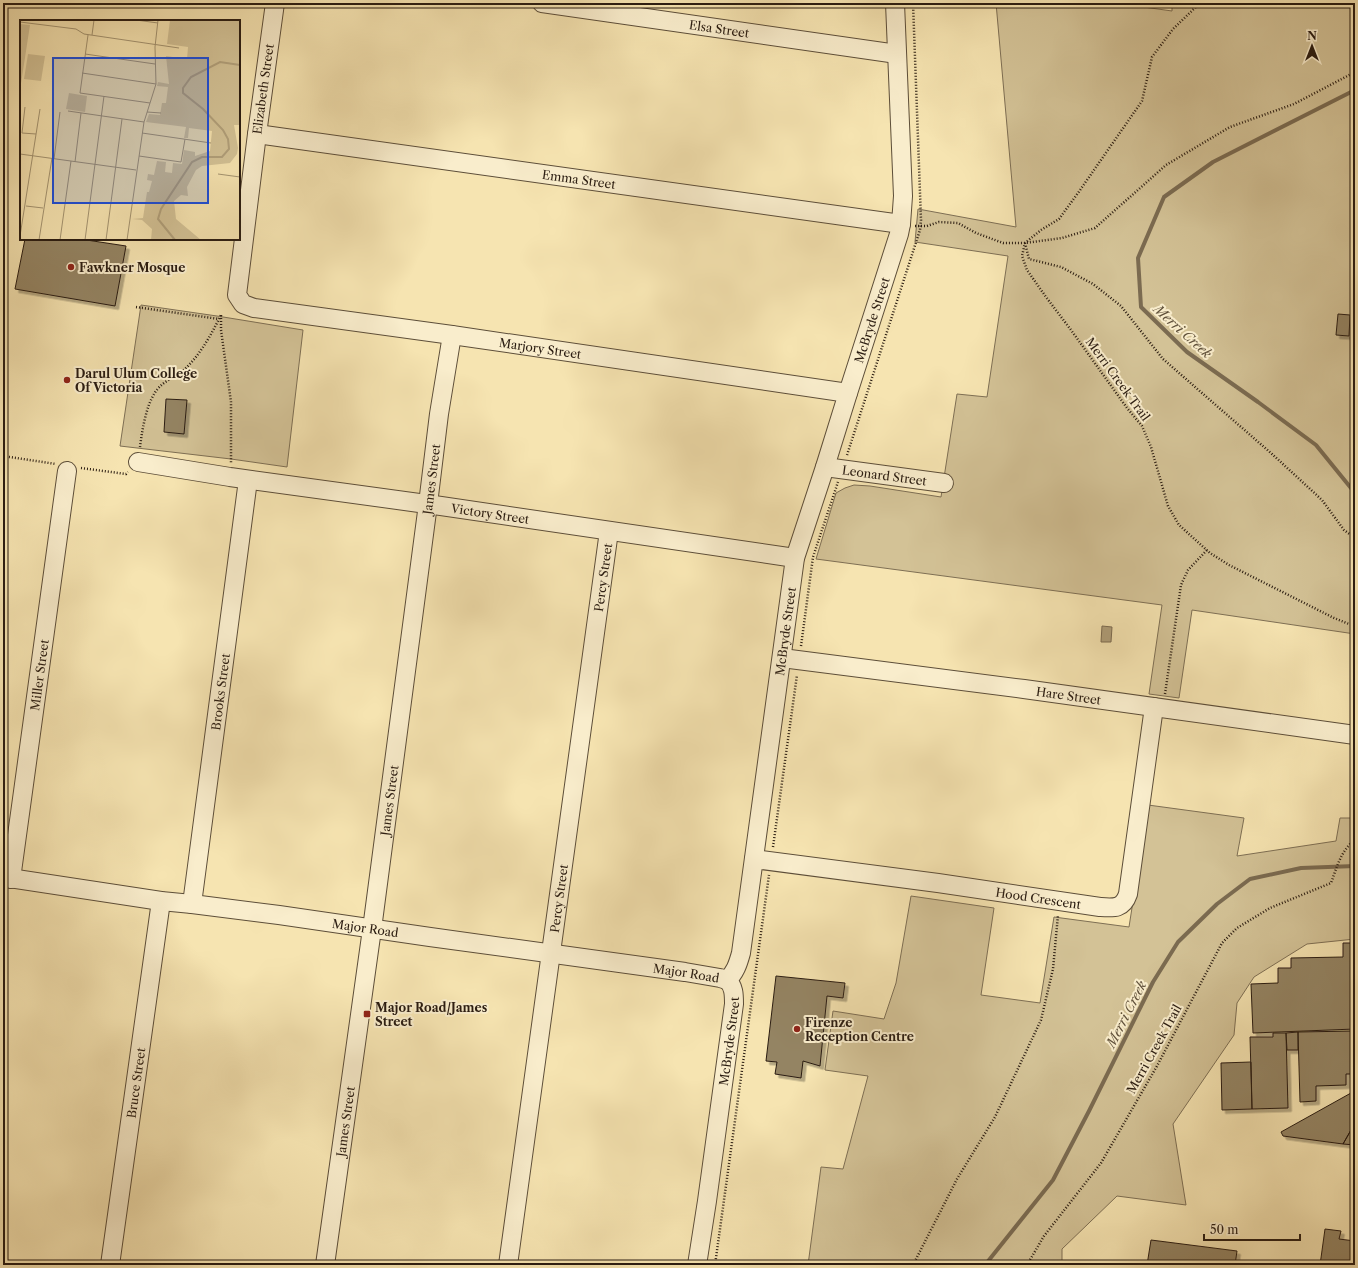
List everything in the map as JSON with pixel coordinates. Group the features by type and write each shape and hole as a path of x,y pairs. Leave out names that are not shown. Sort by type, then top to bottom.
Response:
{"street":[{"name":"Elizabeth Street","path":"237,295 275,3"},
{"name":"Elsa Street","path":"542,3 897,54"},
{"name":"McBryde Street","path":"697,1265 734,1004 732,987 727,980 732,975 741,953 763,860 790,659 795,558 834,468 848,393 901,224 903,196 895,3"},
{"name":"Emma Street","path":"257,134 901,224"},
{"name":"Marjory Street","path":"237,295 243,304 254,308 452,335 848,393"},
{"name":"James Street","path":"325,1265 372,929 439,414 452,335"},
{"name":"Victory Street","path":"138,462 230,478 428,504 795,558"},
{"name":"Leonard Street","path":"834,468 944,483"},
{"name":"Miller Street","path":"7,878 67,471"},
{"name":"Brooks Street","path":"192,904 248,480"},
{"name":"Percy Street","path":"508,1265 609,531"},
{"name":"Hare Street","path":"790,659 1024,689 1355,735"},
{"name":"Hood Crescent","path":"763,860 938,883 1060,902 1111,908 1122,904 1126,900 1131,881 1159,708"},
{"name":"Major Road","path":"7,878 161,901 552,953 692,973 727,980"},
{"name":"Bruce Street","path":"110,1265 161,901"}],"path":[{"path":"715,1265 763,860 790,659 834,468 921,226 913,3"},
{"path":"1025,243 1041,230 1060,219 1142,102 1152,57 1172,29 1200,3"},
{"path":"901,224 927,226 939,222 958,223 976,234 1003,243 1025,243 1062,238 1095,228 1166,165 1230,127 1294,104 1355,72"},
{"path":"1025,243 1030,259 1061,267 1093,284 1121,306 1163,359 1272,454 1322,500 1344,530 1355,538"},
{"name":"Merri Creek Trail","path":"1025,243 1022,256 1027,270 1127,408 1142,426 1151,447 1168,506 1179,525 1207,550 1229,565 1334,618 1349,624 1355,624"},
{"path":"136,307 219,319"},
{"path":"138,462 145,422 156,391 188,367 209,338 221,315 221,330 231,402 232,441 230,478"},
{"path":"1159,708 1181,585 1188,570 1207,550"},
{"path":"1350,844 1355,840"},
{"path":"1350,844 1355,843"},
{"name":"Merri Creek Trail","path":"1028,1265 1044,1236 1101,1163 1157,1066 1222,943 1237,928 1270,908 1331,882 1342,852 1350,844"},
{"path":"913,1265 957,1179 995,1117 1041,1020 1053,969 1060,902"}],"shaded area":[{"path":"996,3 1115,3 1172,11 1172,3 1355,3 1355,634 1192,610 1179,698 1149,694 1162,605 816,559 836,493 845,488 854,485 870,486 941,497 957,394 987,397 1008,256 915,242 918,209 1016,227"},
{"path":"141,305 303,330 287,467 120,446"},
{"path":"1102,626 1112,627 1111,642 1101,642"},
{"path":"1148,805 1244,818 1237,856 1336,841 1340,818 1355,818 1355,939 1307,944 1254,977 1237,1003 1234,1035 1173,1124 1186,1205 1117,1196 1062,1249 1062,1265 808,1265 821,1167 843,1169 868,1076 825,1070 833,1011 884,1019 896,983 911,896 994,908 981,995 1040,1003 1054,917 1129,927"}],"building":[{"name":"Fawkner Mosque","path":"25,240 87,240 126,246 115,306 15,289"},
{"path":"1338,314 1350,315 1349,336 1336,335"},
{"path":"166,399 187,400 184,434 164,432"},
{"path":"1343,943 1355,943 1355,1029 1253,1033 1251,984 1278,983 1278,968 1291,968 1291,958 1343,957"},
{"name":"Firenze Reception Centre","path":"776,976 845,983 843,998 827,996 820,1066 803,1061 801,1078 775,1074 777,1062 766,1061"},
{"path":"1355,1031 1355,1074 1346,1074 1346,1085 1316,1086 1316,1101 1300,1102 1298,1032"},
{"path":"1298,1032 1298,1050 1287,1050 1286,1033"},
{"path":"1273,1033 1286,1033 1288,1108 1252,1109 1250,1037 1273,1037"},
{"path":"1251,1062 1252,1109 1222,1110 1221,1063"},
{"path":"1351,1093 1355,1096 1355,1123 1343,1144 1283,1136 1281,1132"},
{"path":"1355,1123 1355,1145 1343,1144"},
{"path":"1325,1229 1341,1231 1339,1239 1355,1241 1355,1265 1320,1265"},
{"path":"1151,1240 1237,1251 1235,1265 1147,1265"}],"waterway":[{"name":"Merri Creek","path":"1355,90 1213,162 1164,197 1138,258 1141,307 1187,352 1316,445 1355,493"},
{"name":"Merri Creek","path":"985,1265 1053,1180 1153,982 1178,942 1217,904 1250,879 1301,868 1355,866"}],"place":[{"name":"Fawkner Mosque","path":"71,267"},
{"name":"Darul Ulum College Of Victoria","path":"67,380"},
{"name":"Major Road/James Street","path":"367,1014"},
{"name":"Firenze Reception Centre","path":"797,1029"}]}
